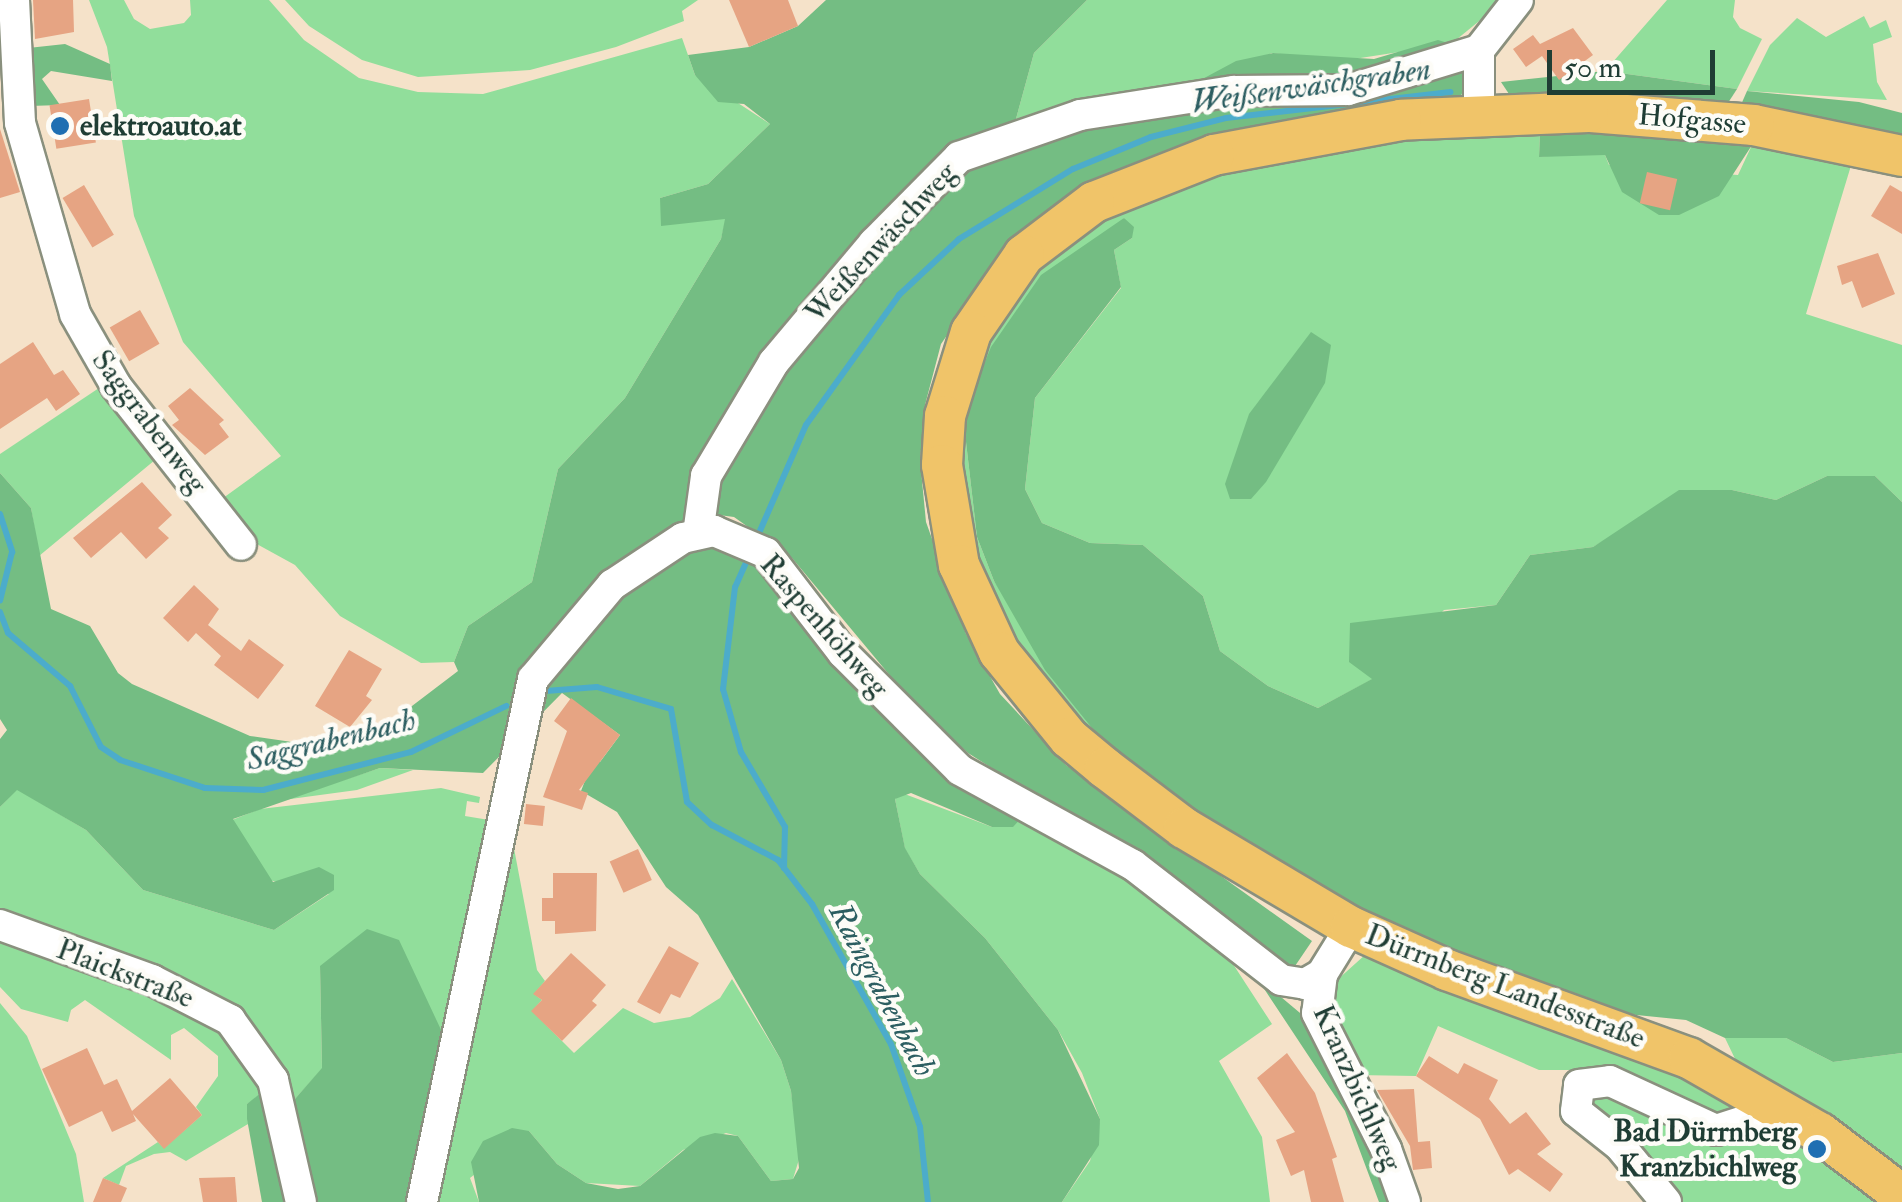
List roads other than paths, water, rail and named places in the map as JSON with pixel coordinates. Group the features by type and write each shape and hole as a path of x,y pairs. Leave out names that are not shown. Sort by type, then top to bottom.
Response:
{"main road":[{"name":"Hofgasse","path":"1479,112 1670,116 1754,125 1902,156"},
{"name":"Dürrnberg Landesstraße","path":"1479,112 1320,132 1214,156 1094,202 1024,255 992,294 970,332 945,416 947,514 959,565 999,652 1032,695 1069,738 1184,828 1351,926 1447,970 1689,1058 1767,1101 1902,1194"}],"street":[{"name":"Saggrabenweg","path":"14,0 20,123 76,314 112,380 242,546"},
{"path":"1479,112 1479,50 1518,0"},
{"name":"Weißenwäschweg","path":"698,534 706,476 774,362 874,243 959,158 1080,115 1234,90 1348,90 1479,50"},
{"path":"422,1202 532,679 612,585 664,547 698,534"},
{"name":"Raspenhöhweg","path":"698,534 755,547 843,654 960,770 1133,865 1281,980 1321,1022"},
{"name":"Plaickstraße","path":"0,925 152,980 230,1020 273,1080 301,1202"},
{"path":"1281,980 1305,984 1322,974 1351,926"},
{"name":"Kranzbichlweg","path":"1322,974 1314,1001 1321,1022 1386,1149 1406,1202"},
{"path":"1666,1202 1620,1146 1576,1111 1578,1085 1597,1079 1622,1084 1716,1130 1749,1120 1767,1101"}],"waterway":[{"name":"Weißenwäschgraben","path":"756,540 806,425 899,295 959,239 1073,169 1151,137 1226,118 1451,92"},
{"name":"Saggrabenbach","path":"0,514 12,552 0,601"},
{"name":"Weißenwäschgraben","path":"749,556 735,587 723,689 741,752 785,827 784,868"},
{"name":"Saggrabenbach","path":"0,612 8,633 70,686 101,747 120,760 205,788 263,790 411,752 506,706"},
{"name":"Raingrabenbach","path":"546,691 597,687 671,709 687,802 712,825 778,860 812,904 891,1044 920,1127 928,1202"}],"place":[{"name":"elektroauto.at","path":"60,126"},
{"name":"Bad Dürrnberg Kranzbichlweg","path":"1817,1149"}]}
